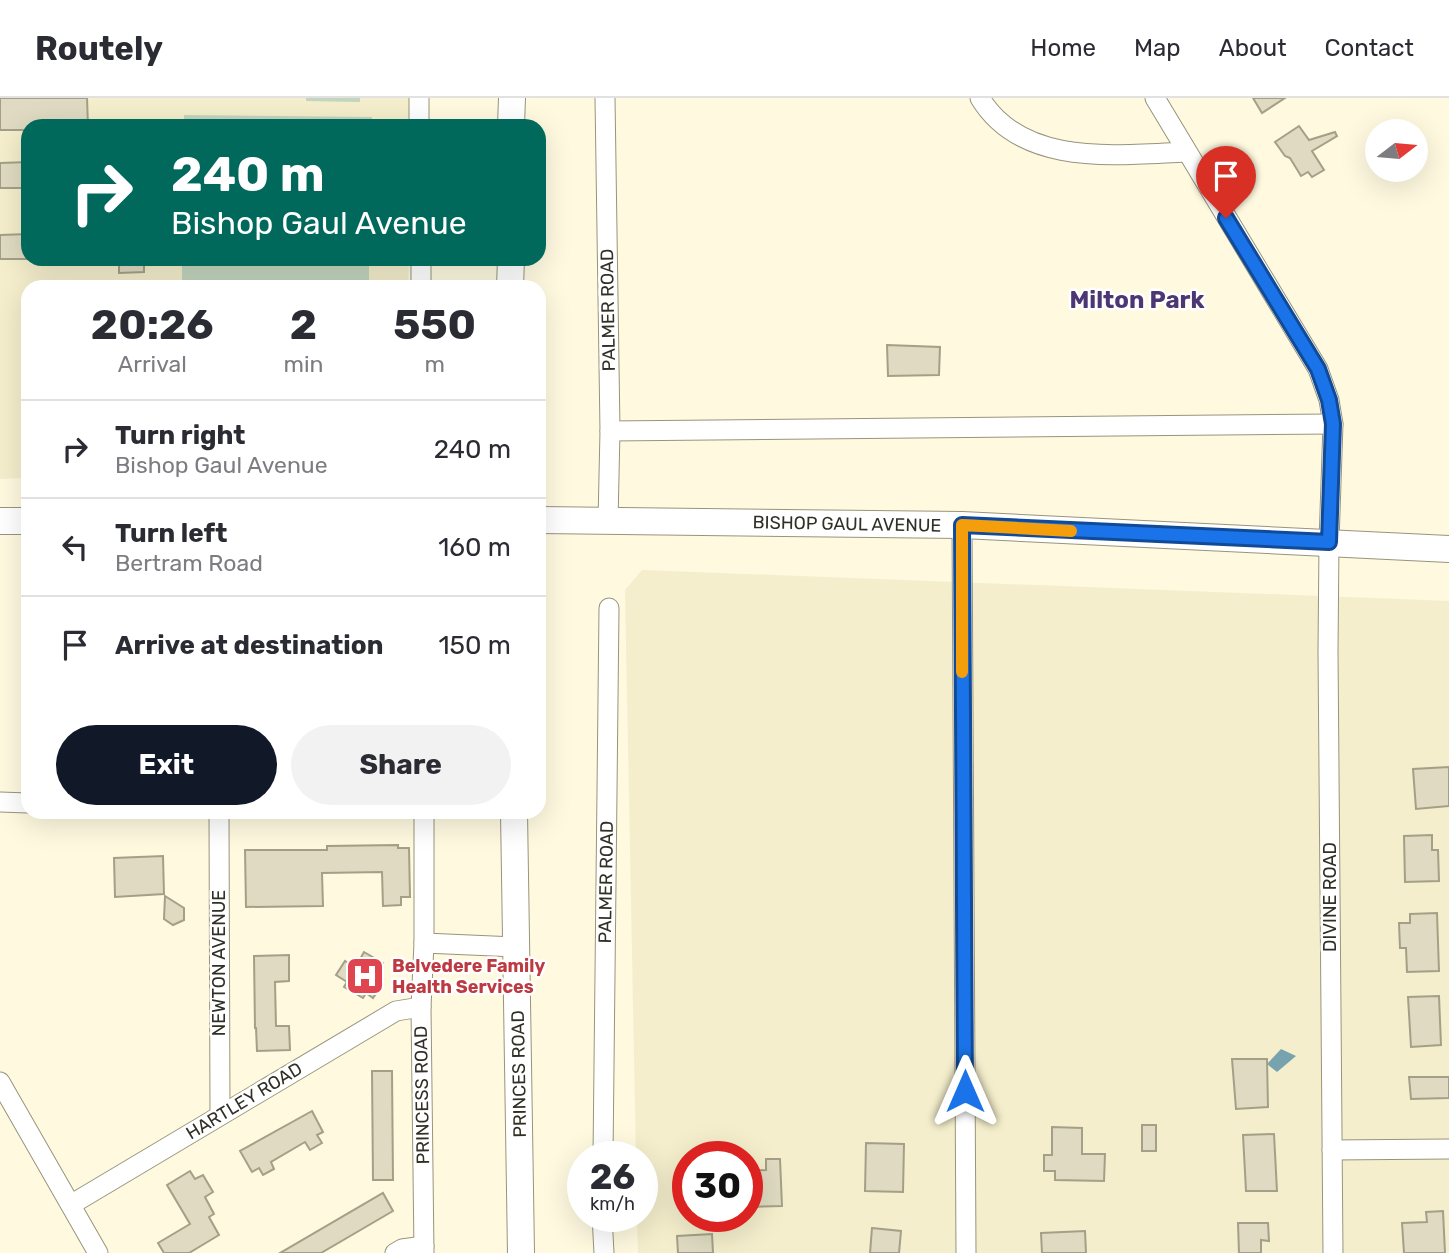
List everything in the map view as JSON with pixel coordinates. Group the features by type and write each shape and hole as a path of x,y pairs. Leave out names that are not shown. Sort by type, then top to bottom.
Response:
{"main road":[{"path":"511,119 512,98"},
{"name":"BISHOP GAUL AVENUE","path":"546,520 962,525 1449,549"},
{"path":"0,522 21,521"},
{"name":"PRINCES ROAD","path":"514,819 521,1253"}],"street":[{"path":"419,98 419,119"},
{"name":"PALMER ROAD","path":"606,98 610,431 608,521"},
{"path":"980,98 989,113 1014,135 1050,149 1138,154 1185,152"},
{"name":"DIVINE ROAD","path":"1155,98 1185,152 1318,369 1329,400 1333,424 1329,542 1333,1253"},
{"path":"610,431 1333,424"},
{"path":"962,525 966,1253"},
{"name":"PALMER ROAD","path":"603,1141 609,608"},
{"path":"0,803 21,803"},
{"name":"NEWTON AVENUE","path":"219,819 220,1114"},
{"name":"PRINCESS ROAD","path":"424,819 421,1007 424,1250"},
{"path":"424,943 518,947"},
{"name":"HARTLEY ROAD","path":"72,1204 396,1011 421,1007"},
{"path":"0,1082 98,1253"},
{"path":"1332,1150 1449,1149"},
{"path":"603,1232 604,1253"},
{"path":"394,1253 402,1248 424,1250"}],"shaded area":[{"path":"0,98 411,98 411,119 21,119 21,266 409,266 408,280 21,280 21,478 0,479"},
{"path":"642,570 1449,601 1449,1253 638,1253 637,1232 658,1232 658,1141 636,1141 625,590"}],"green space":[{"path":"306,98 360,98 360,102 306,101"},
{"path":"184,115 372,117 372,119 184,119"},
{"path":"182,266 369,266 369,280 182,280"}],"water":[{"path":"1281,1049 1296,1056 1277,1072 1267,1064"}],"building":[{"path":"0,98 87,98 88,119 21,119 21,130 0,130"},
{"path":"1253,98 1285,98 1262,113"},
{"path":"1299,126 1309,140 1335,132 1337,136 1312,151 1324,170 1312,177 1308,172 1301,176 1290,158 1285,156 1275,142"},
{"path":"21,162 21,188 0,188 0,163"},
{"path":"21,234 21,259 0,259 0,235"},
{"path":"119,266 144,266 144,272 119,273"},
{"path":"887,345 940,347 939,375 888,376"},
{"path":"1449,767 1449,806 1416,809 1413,769"},
{"path":"1432,835 1432,850 1438,850 1439,881 1405,882 1404,836"},
{"path":"398,845 398,848 409,848 410,897 401,897 401,905 383,906 382,872 322,873 323,906 246,907 245,850 327,850 327,846"},
{"path":"163,856 164,894 115,897 114,858"},
{"path":"165,896 184,908 184,920 173,925 164,919"},
{"path":"1437,913 1439,971 1407,972 1406,948 1400,948 1399,923 1410,923 1410,914"},
{"path":"364,952 383,963 374,979 382,984 373,998 366,993 363,998 344,987 347,982 336,975 345,961 355,968"},
{"path":"289,955 289,981 275,982 276,1026 289,1026 290,1050 257,1051 254,956"},
{"path":"1439,996 1441,1045 1411,1047 1408,997"},
{"path":"1232,1059 1267,1059 1268,1107 1236,1109"},
{"path":"372,1071 392,1071 393,1180 373,1180"},
{"path":"1409,1077 1449,1077 1449,1098 1411,1099"},
{"path":"312,1111 323,1132 317,1135 322,1143 310,1150 305,1142 271,1162 274,1169 263,1175 259,1168 252,1172 240,1151"},
{"path":"1142,1125 1156,1125 1156,1151 1142,1151"},
{"path":"1052,1127 1082,1128 1082,1154 1105,1154 1104,1181 1055,1180 1055,1171 1044,1171 1044,1155 1052,1155"},
{"path":"1274,1134 1277,1191 1246,1191 1243,1135"},
{"path":"866,1143 904,1144 903,1192 865,1191"},
{"path":"766,1159 780,1159 782,1206 763,1207 763,1170 766,1170"},
{"path":"190,1171 195,1179 203,1175 213,1192 205,1197 214,1214 209,1217 219,1235 189,1253 164,1253 158,1243 190,1224 167,1185"},
{"path":"383,1193 393,1211 321,1253 280,1253"},
{"path":"1443,1211 1445,1253 1404,1253 1402,1223 1427,1222 1426,1212"},
{"path":"1238,1223 1268,1223 1269,1241 1261,1240 1261,1253 1239,1253"},
{"path":"872,1228 901,1231 899,1253 870,1253"},
{"path":"1085,1231 1086,1253 1042,1253 1041,1233"},
{"path":"712,1234 713,1253 678,1253 677,1236"}],"slow traffic":[{"path":"962,672 962,525 1071,531"}],"place":[{"name":"Belvedere Family Health Services","path":"365,976"}],"district":[{"name":"Milton Park","path":"1137,300"}],"route":[{"path":"965,1091 962,525 1329,542 1333,424 1329,400 1318,369 1226,218"}]}
